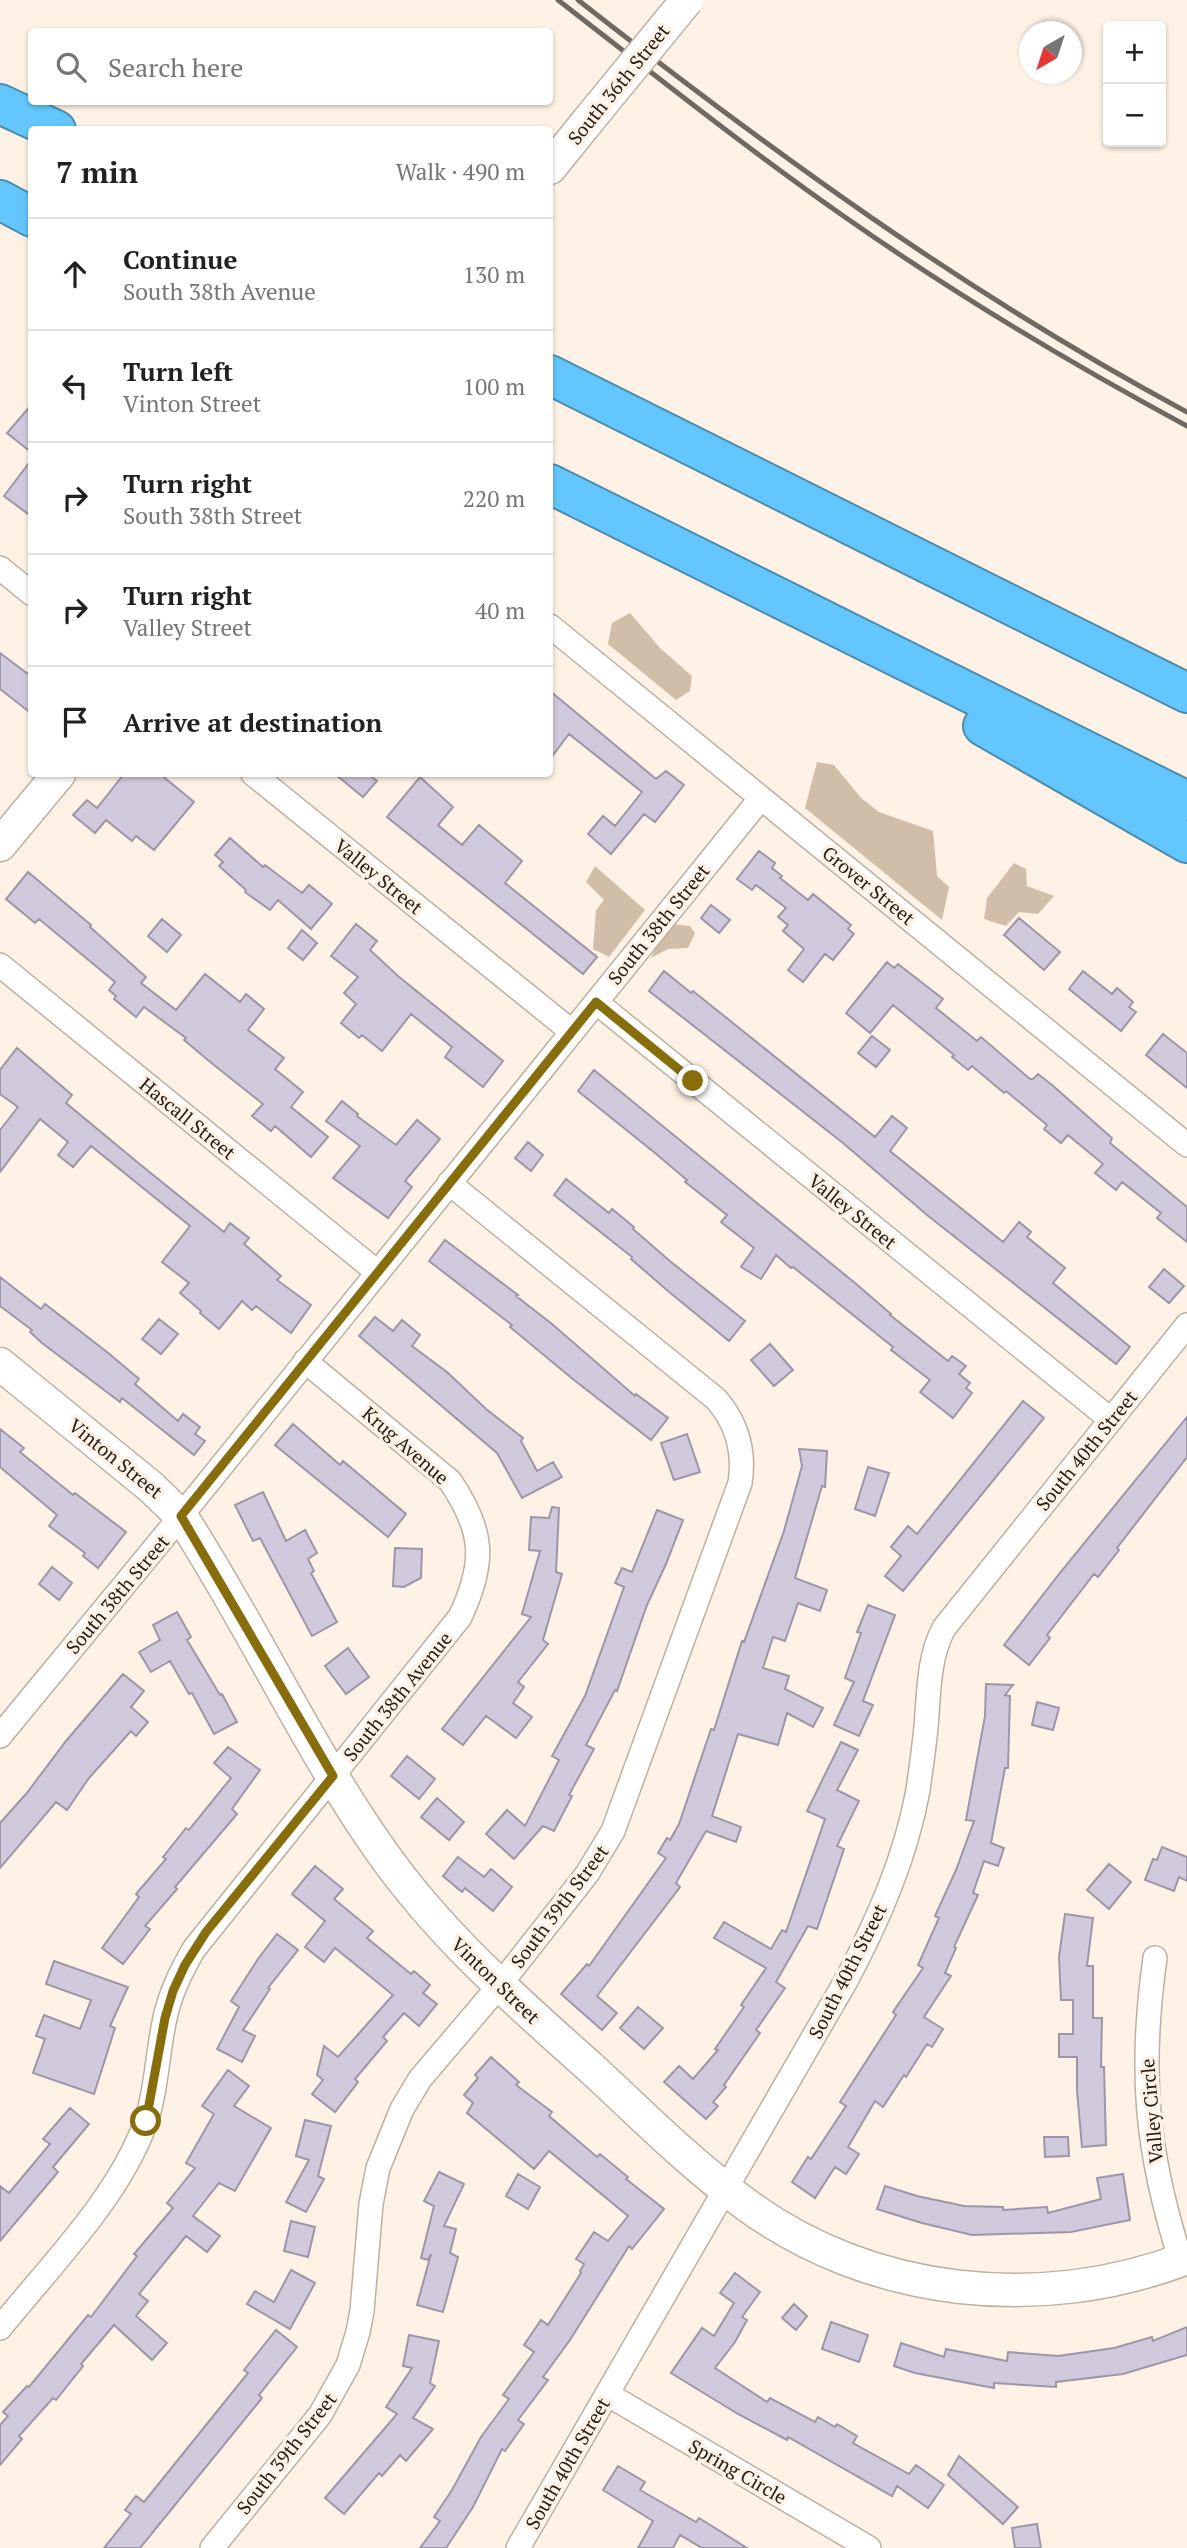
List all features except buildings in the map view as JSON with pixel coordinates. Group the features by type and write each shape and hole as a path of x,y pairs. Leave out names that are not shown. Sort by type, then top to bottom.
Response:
{"highway":[{"path":"0,96 50,126"},
{"path":"0,104 50,126"},
{"path":"0,200 28,215"},
{"path":"0,217 28,230"},
{"path":"553,376 1187,693"},
{"path":"553,486 1187,801"},
{"path":"717,568 976,722 1187,843"}],"street":[{"name":"South 36th Street","path":"553,164 687,0"},
{"path":"0,568 28,591"},
{"name":"Grover Street","path":"553,628 1187,1145"},
{"path":"0,845 56,777"},
{"name":"Valley Street","path":"257,777 571,1031"},
{"name":"South 38th Street","path":"0,1736 181,1516 761,797"},
{"name":"Hascall Street","path":"0,965 377,1272"},
{"name":"Valley Street","path":"596,1002 1110,1419"},
{"name":"South 39th Street","path":"212,2548 320,2415 348,2365 362,2311 371,2204 378,2168 388,2138 421,2079 587,1874 607,1842 620,1814 740,1483 742,1456 737,1432 725,1409 716,1399 449,1184"},
{"name":"South 40th Street","path":"518,2548 847,1979 887,1894 904,1846 917,1793 936,1644 944,1628 1187,1325"},
{"name":"Krug Avenue","path":"305,1361 450,1481 470,1514 478,1549"},
{"name":"Vinton Street","path":"0,1364 151,1486 181,1516 333,1776 405,1884 435,1921 499,1986 745,2204 798,2238 827,2252 882,2272 943,2285 1008,2291 1068,2289 1131,2278 1184,2260"},
{"name":"South 38th Avenue","path":"0,2328 109,2194 133,2154 148,2112 167,2009 194,1949 460,1617 472,1591 478,1549"},
{"name":"Valley Circle","path":"1155,1958 1147,2031 1147,2110 1159,2185 1184,2260"},
{"name":"Spring Circle","path":"607,2394 869,2548"}],"shaded area":[{"path":"630,613 660,648 692,676 690,691 676,700 608,644 612,623"},
{"path":"817,762 834,765 861,798 879,812 933,831 937,876 949,887 942,920 805,808"},
{"path":"1014,863 1026,869 1027,886 1054,896 1038,914 1019,912 1006,926 984,919 987,898"},
{"path":"595,866 645,910 609,957 593,949 596,910 604,900 586,882"},
{"path":"666,923 690,926 695,933 688,948 668,949 651,958"}],"railway":[{"path":"558,0 734,136 884,244 1012,326 1187,426"},
{"path":"578,0 724,112 874,219 1027,320 1187,412"}],"route":[{"path":"146,2121 165,2018 185,1965 206,1932 333,1776 181,1516 596,1002 693,1081"}]}
